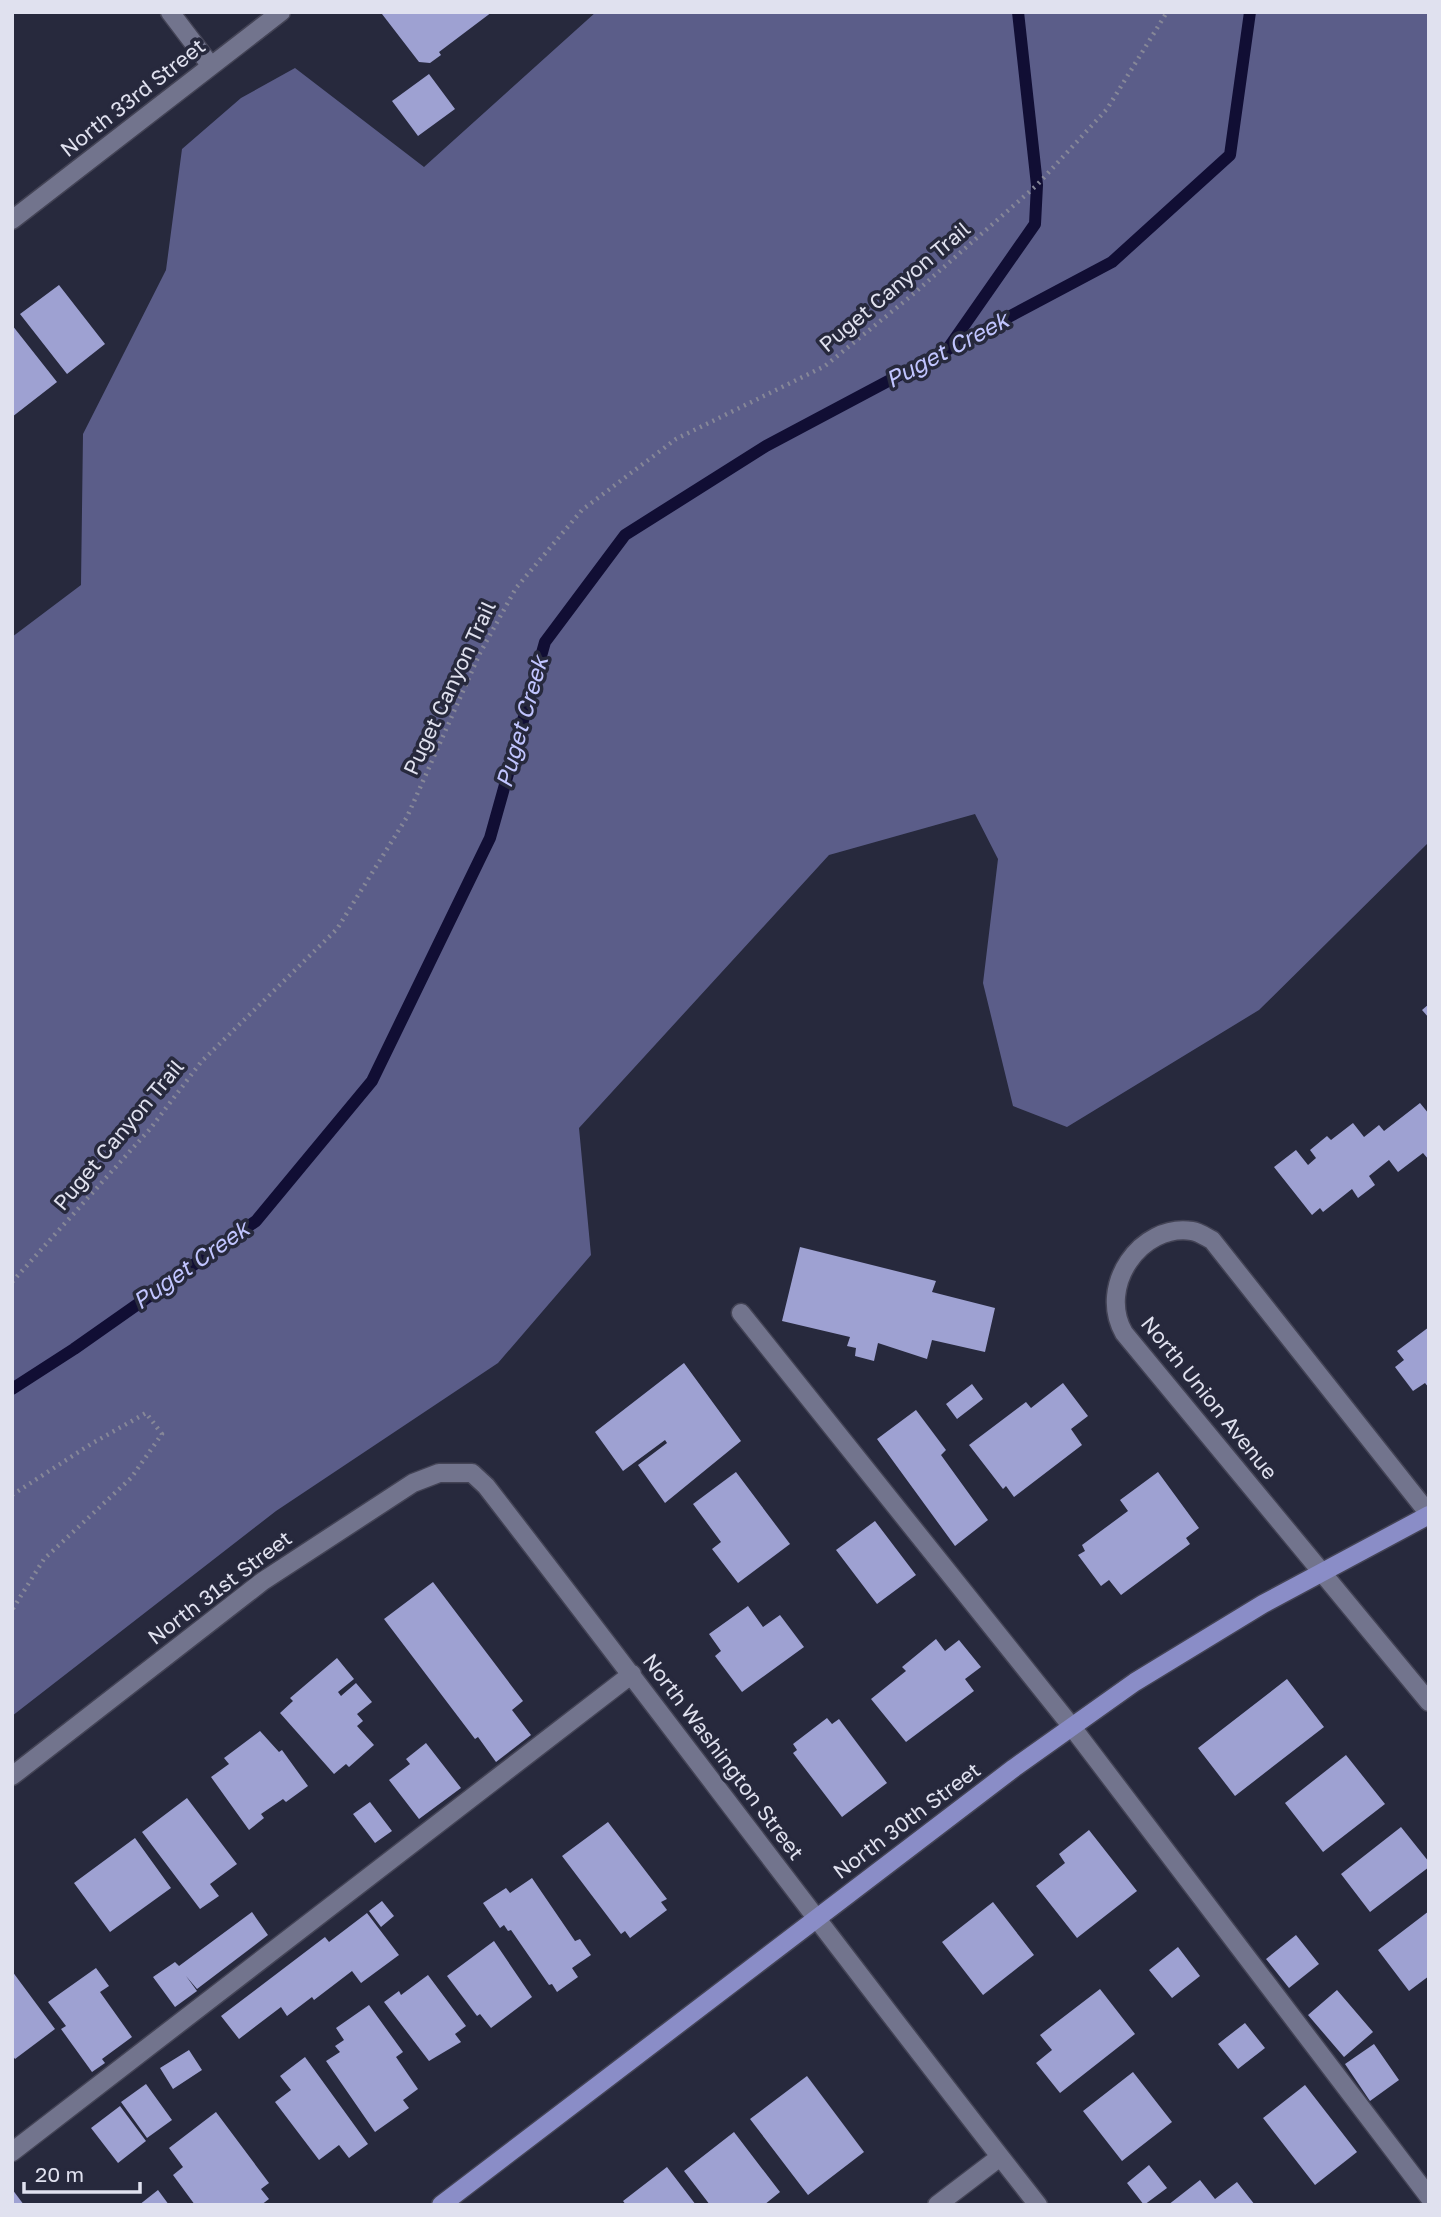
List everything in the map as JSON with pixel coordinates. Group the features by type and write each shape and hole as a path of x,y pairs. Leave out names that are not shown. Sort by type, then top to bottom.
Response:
{"main road":[{"name":"North 30th Street","path":"441,2205 1072,1727 1200,1640 1322,1571 1429,1515"}],"street":[{"path":"170,12 211,66"},
{"name":"North 33rd Street","path":"12,220 281,12"},
{"name":"North Union Avenue","path":"1429,1515 1212,1240 1193,1231 1171,1232 1150,1242 1131,1258 1119,1277 1114,1296 1115,1316 1124,1333 1429,1702"},
{"path":"741,1313 1072,1727 1429,2197"},
{"name":"North 31st Street","path":"12,1776 263,1581 412,1483 439,1473 472,1473"},
{"name":"North Washington Street","path":"472,1473 486,1486 632,1674 816,1919 1038,2205"},
{"path":"12,2152 632,1674"},
{"path":"937,2205 1000,2157"}],"path":[{"name":"Puget Canyon Trail","path":"12,1282 150,1129 201,1062 337,929 407,817 480,653 516,588 582,510 676,439 825,366 911,296 1037,185 1107,109 1167,12"},
{"path":"12,1495 91,1444 146,1413 162,1434 131,1478 44,1559 12,1610"}],"shaded area":[{"path":"596,12 1429,12 1429,842 1259,1010 1067,1127 1013,1106 983,983 998,859 975,814 829,855 579,1128 591,1255 498,1363 276,1511 12,1716 12,637 81,585 83,434 166,270 182,149 241,98 295,68 424,167"}],"building":[{"path":"492,12 439,52 441,55 430,63 419,62 382,14"},
{"path":"429,74 455,109 418,136 392,101"},
{"path":"59,285 105,344 67,374 20,314"},
{"path":"12,325 57,382 12,417"},
{"path":"1429,1004 1429,1018 1422,1010"},
{"path":"1420,1103 1429,1114 1429,1160 1423,1153 1398,1172 1389,1160 1369,1176 1375,1185 1358,1198 1352,1189 1323,1212 1320,1208 1312,1215 1274,1167 1296,1150 1308,1165 1316,1158 1310,1150 1327,1136 1331,1140 1353,1123 1364,1137 1379,1125 1384,1131"},
{"path":"800,1247 936,1281 932,1292 995,1308 985,1352 932,1340 927,1359 878,1343 874,1361 855,1356 856,1348 847,1346 850,1337 782,1321"},
{"path":"1429,1327 1429,1388 1425,1383 1413,1391 1395,1367 1404,1360 1397,1351"},
{"path":"684,1363 741,1441 665,1503 638,1465 667,1443 665,1440 623,1471 595,1432"},
{"path":"1063,1383 1088,1416 1071,1429 1082,1445 1014,1497 1006,1486 1003,1489 969,1445 1026,1402 1031,1408"},
{"path":"972,1384 983,1399 957,1419 946,1404"},
{"path":"916,1410 946,1450 941,1455 988,1520 955,1546 877,1439"},
{"path":"736,1472 790,1544 738,1583 712,1549 721,1542 693,1504"},
{"path":"1158,1472 1199,1528 1186,1538 1190,1544 1121,1595 1109,1580 1101,1586 1078,1555 1085,1551 1082,1545 1128,1511 1120,1500"},
{"path":"875,1521 916,1575 877,1604 836,1550"},
{"path":"433,1582 523,1701 512,1710 531,1735 496,1762 478,1737 475,1739 384,1619"},
{"path":"748,1606 763,1627 780,1615 804,1647 742,1692 715,1656 721,1651 709,1634"},
{"path":"936,1639 945,1651 959,1640 981,1667 965,1679 974,1691 906,1742 871,1699 906,1671 902,1667"},
{"path":"337,1658 354,1679 338,1692 341,1696 356,1683 372,1702 357,1714 363,1721 357,1726 374,1745 349,1767 346,1764 334,1774 280,1713 293,1701 290,1698"},
{"path":"1287,1679 1324,1727 1235,1796 1198,1748"},
{"path":"827,1718 832,1724 839,1719 887,1783 842,1817 793,1753 797,1750 793,1744"},
{"path":"260,1731 279,1752 282,1750 308,1786 286,1802 283,1799 261,1814 264,1818 249,1830 211,1777 229,1764 224,1758"},
{"path":"426,1743 461,1788 419,1819 389,1780 410,1764 406,1759"},
{"path":"1346,1755 1385,1804 1323,1852 1285,1803"},
{"path":"187,1798 237,1864 210,1884 219,1896 200,1909 142,1832"},
{"path":"370,1802 392,1831 375,1843 353,1814"},
{"path":"608,1822 667,1899 661,1902 667,1910 630,1938 625,1931 621,1934 562,1856"},
{"path":"1401,1827 1429,1862 1429,1867 1370,1912 1341,1874"},
{"path":"1089,1830 1137,1891 1077,1938 1036,1886 1065,1863 1059,1854"},
{"path":"135,1838 171,1888 110,1932 74,1883"},
{"path":"532,1878 575,1941 580,1939 591,1955 572,1968 578,1977 557,1992 552,1984 549,1985 511,1930 508,1931 504,1925 500,1928 483,1903 506,1888 510,1893"},
{"path":"382,1901 394,1916 381,1927 369,1911"},
{"path":"993,1902 1034,1955 983,1995 942,1942"},
{"path":"1429,1911 1429,1976 1409,1991 1378,1950"},
{"path":"252,1912 268,1935 197,1989 186,1976 197,1991 175,2007 153,1977 175,1962 179,1966"},
{"path":"367,1913 399,1955 361,1983 352,1971 314,2000 312,1997 287,2016 281,2007 239,2039 221,2016 325,1937 329,1942"},
{"path":"1296,1935 1319,1964 1289,1988 1266,1959"},
{"path":"494,1941 532,1997 491,2028 480,2014 477,2016 447,1976"},
{"path":"1178,1947 1200,1976 1172,1998 1149,1970"},
{"path":"96,1968 109,1986 100,1992 132,2037 102,2059 105,2063 92,2072 61,2029 66,2026 48,2002"},
{"path":"12,1971 55,2029 15,2059 12,2055"},
{"path":"428,1975 466,2026 455,2034 461,2042 429,2061 384,2002 399,1991 401,1995"},
{"path":"1100,1989 1135,2034 1060,2093 1036,2063 1052,2050 1040,2035"},
{"path":"1337,1990 1373,2032 1344,2057 1308,2015"},
{"path":"369,2005 403,2052 396,2057 418,2089 403,2100 409,2108 375,2132 326,2061 340,2052 335,2046 344,2040 336,2028"},
{"path":"1245,2023 1265,2048 1238,2069 1218,2044"},
{"path":"1374,2044 1399,2080 1370,2101 1345,2064"},
{"path":"189,2050 202,2070 173,2089 160,2068"},
{"path":"305,2057 368,2144 349,2158 339,2145 319,2160 275,2102 291,2090 280,2076"},
{"path":"1133,2072 1172,2122 1122,2161 1083,2111"},
{"path":"807,2076 864,2152 808,2195 750,2119"},
{"path":"146,2084 172,2120 147,2138 121,2102"},
{"path":"1305,2085 1357,2152 1315,2185 1263,2118"},
{"path":"120,2106 146,2141 118,2163 91,2128"},
{"path":"216,2112 269,2183 261,2189 269,2199 261,2205 195,2205 173,2175 183,2167 169,2148"},
{"path":"734,2132 780,2192 764,2205 710,2205 684,2171"},
{"path":"1149,2165 1167,2188 1144,2205 1127,2183"},
{"path":"667,2167 696,2205 626,2205 623,2201"},
{"path":"1200,2180 1215,2199 1237,2182 1255,2205 1168,2205"},
{"path":"12,2189 24,2205 12,2205"},
{"path":"158,2190 169,2205 139,2205"}],"waterway":[{"path":"947,350 1035,224 1037,185 1018,12"},
{"name":"Puget Creek","path":"12,1389 74,1349 256,1221 372,1081 490,838 545,642 625,535 766,446 1112,262 1230,155 1250,12"}]}
